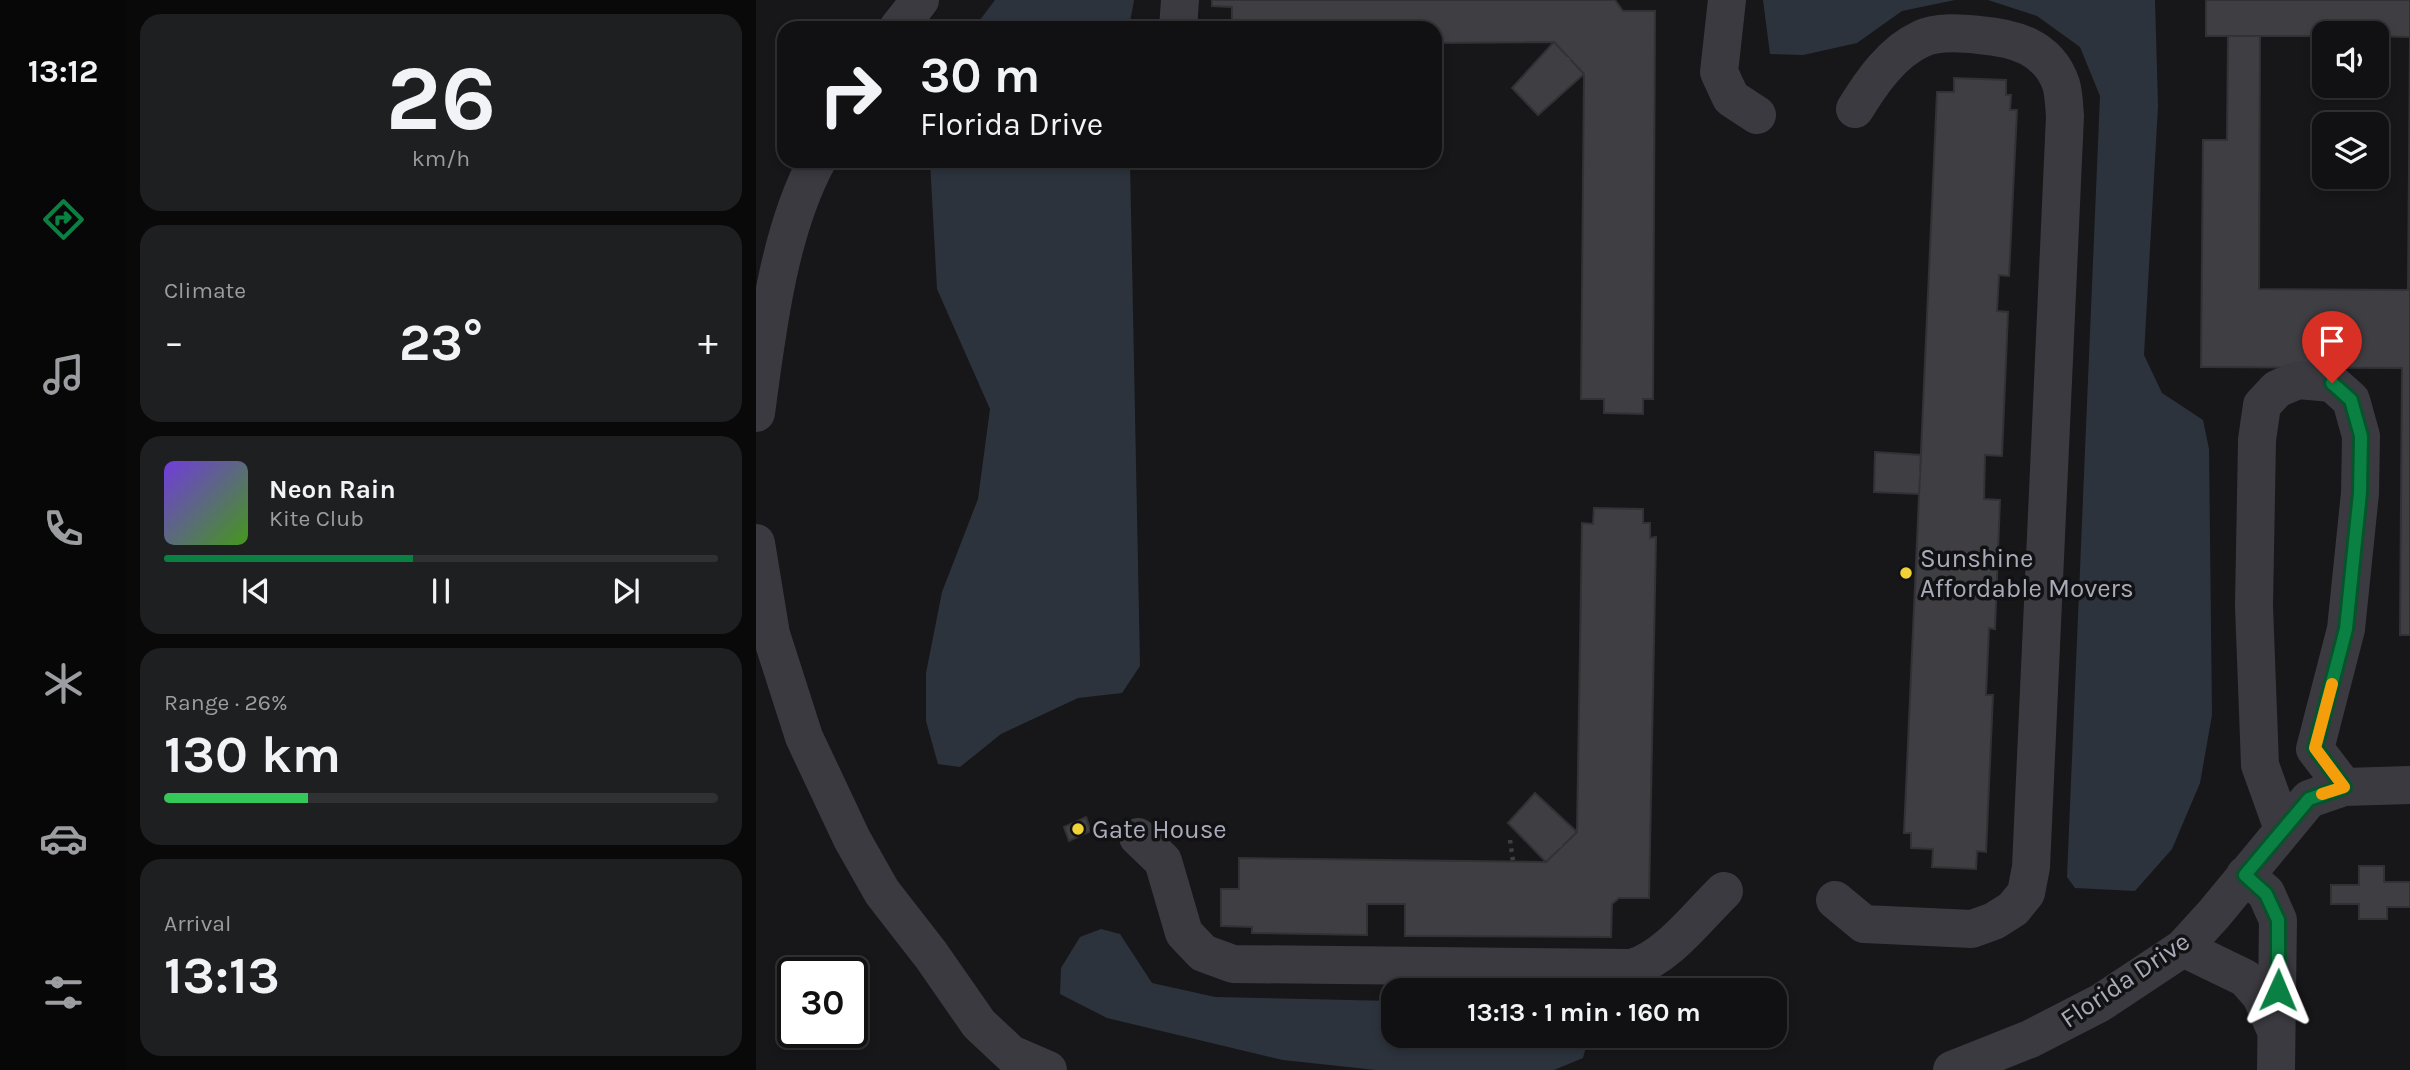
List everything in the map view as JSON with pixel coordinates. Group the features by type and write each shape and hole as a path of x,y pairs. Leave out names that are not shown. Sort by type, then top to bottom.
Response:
{"street":[{"path":"904,21 920,0"},
{"path":"1178,21 1180,0"},
{"path":"1727,0 1719,72 1731,97 1757,115"},
{"path":"1835,900 1864,923 1972,929 1994,921 2013,909 2026,893 2032,867 2065,116 2061,85 2047,60 2030,45 2004,37 1972,34 1945,34 1922,38 1901,52 1880,73 1855,109"},
{"path":"756,413 767,333 788,236 814,168"},
{"path":"2283,829 2260,765 2255,606 2258,440 2262,405 2277,389 2298,380 2332,383 2351,400 2361,436 2360,493 2346,629 2315,748 2344,787"},
{"path":"756,544 771,634 804,737 852,839 882,892 979,1024 1011,1054 1048,1070"},
{"name":"Florida Drive","path":"1952,1070 2030,1040 2100,1003 2183,948 2309,799 2344,787 2410,785"},
{"path":"1138,837 1163,861 1184,933 1203,953 1233,964 1632,968 1646,964 1674,942 1724,891"},
{"path":"2245,875 2266,894 2278,920 2276,1051"},
{"path":"2183,948 2245,978 2261,996 2276,1051"}],"path":[{"path":"1548,87 1569,58"},
{"path":"1899,473 1920,474"},
{"path":"1541,827 1561,847"},
{"path":"1510,840 1513,861"}],"shaded area":[{"path":"995,0 1134,0 1130,21 979,21"},
{"path":"1763,0 1955,0 1902,11 1857,43 1803,55 1770,54"},
{"path":"1988,0 2155,0 2158,106 2144,355 2162,393 2203,420 2209,449 2212,715 2200,783 2172,849 2135,891 2075,888 2067,877 2100,96 2080,47 2037,16"},
{"path":"930,168 1130,168 1140,666 1122,693 1078,698 1001,734 960,767 938,764 926,721 926,673 942,592 978,499 990,409 937,289"},
{"path":"1101,929 1120,934 1152,983 1215,997 1381,1001 1381,1048 1586,1048 1583,1058 1554,1070 1376,1070 1283,1060 1107,1018 1060,994 1061,968 1080,937"}],"building":[{"path":"1212,0 1615,0 1623,11 1655,11 1653,399 1643,399 1643,414 1604,413 1604,399 1581,399 1584,74 1554,42 1442,43 1442,21 1232,21 1232,7 1212,6"},
{"path":"2206,0 2410,0 2410,37 2389,36 2389,21 2312,21 2312,36 2206,36"},
{"path":"2228,36 2260,36 2259,289 2408,290 2410,37 2410,635 2400,635 2402,368 2201,367 2203,140 2227,140"},
{"path":"1554,42 1584,74 1538,115 1512,88"},
{"path":"1954,78 2006,80 2006,95 2011,95 2010,110 2017,110 2009,276 1999,275 1997,311 2008,312 2002,456 1985,455 1984,499 2000,500 1995,629 1989,628 1986,695 1993,695 1986,852 1977,851 1976,869 1932,867 1933,849 1911,848 1911,833 1904,833 1937,92 1954,92"},
{"path":"1875,452 1921,455 1919,494 1874,492"},
{"path":"1594,508 1643,509 1643,523 1650,523 1650,538 1656,537 1649,898 1619,898 1612,904 1611,937 1405,936 1405,904 1367,904 1367,935 1252,933 1252,927 1221,926 1221,889 1239,889 1239,858 1546,862 1577,832 1582,523 1593,524"},
{"path":"1535,793 1577,832 1546,862 1508,823"},
{"name":"Gate House","path":"1086,817 1091,831 1069,841 1064,827"},
{"path":"2359,866 2384,866 2384,882 2410,882 2410,907 2387,907 2387,919 2359,919 2359,904 2331,904 2331,885 2359,885"}],"slow traffic":[{"path":"2322,794 2344,787 2315,748 2332,684"}],"place":[{"name":"Sunshine Affordable Movers","path":"1906,573"},
{"name":"Gate House","path":"1078,829"}],"route":[{"path":"2278,990 2278,920 2266,894 2245,875 2309,799 2344,787 2315,748 2346,629 2360,493 2361,436 2351,400 2332,383"}]}
